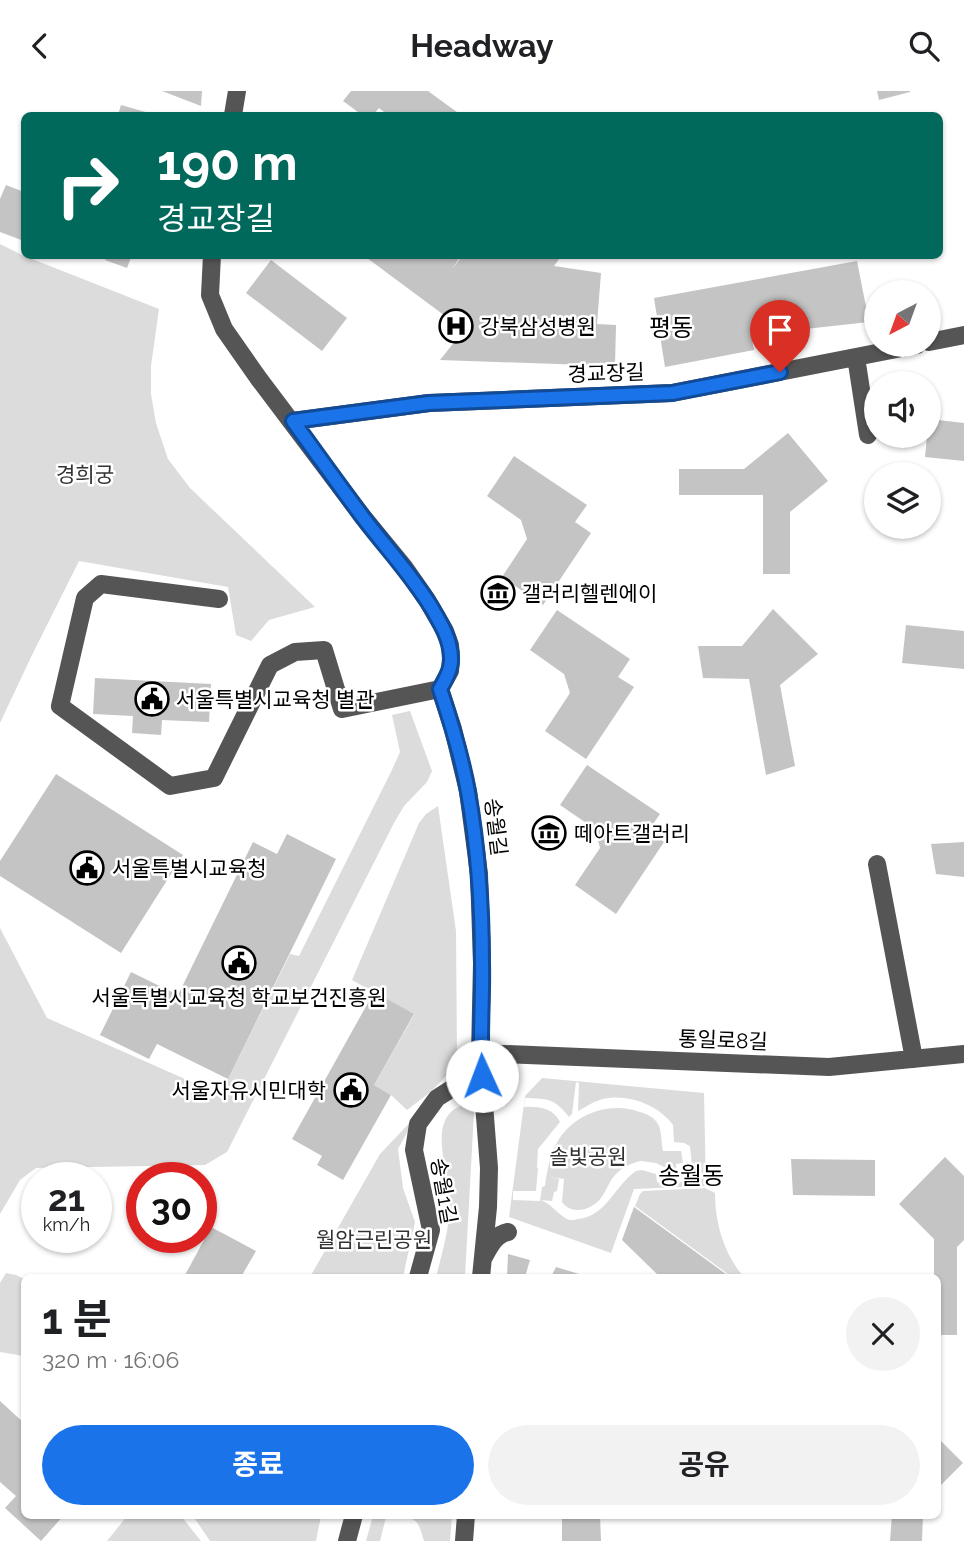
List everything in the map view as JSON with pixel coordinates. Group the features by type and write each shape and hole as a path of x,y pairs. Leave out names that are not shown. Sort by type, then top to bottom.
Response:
{"street":[{"path":"234,112 237,91"},
{"path":"212,259 210,295 224,329 427,600 450,645 450,671 440,689 342,709 324,650 295,652 270,665 214,778 170,786 60,706 86,598 102,584 219,599"},
{"path":"942,339 964,335"},
{"name":"경교장길","path":"293,421 429,403 672,393 864,355"},
{"path":"856,357 864,409"},
{"name":"송월길","path":"440,689 468,791 479,874 482,963 480,1053 489,1168 482,1269"},
{"path":"877,864 914,1059"},
{"name":"통일로8길","path":"480,1053 830,1067 964,1054"},
{"name":"송월1길","path":"419,1274 431,1230 414,1150 418,1124 437,1098 467,1079 480,1053"},
{"path":"347,1541 353,1519"},
{"path":"464,1541 466,1519"}],"green space":[{"name":"경희궁","path":"0,244 21,254 21,259 32,259 159,309 151,366 151,394 156,423 168,459 190,488 315,607 269,620 251,641 236,635 228,587 79,561 0,723"},
{"path":"410,711 432,771 427,782 404,806 394,823 227,1152 210,1162 126,1162 126,1166 112,1167 112,1162 21,1162 21,1179 0,1214 0,928 47,1018 219,1094 290,954 299,956 391,772 400,752 392,715"},
{"path":"438,806 456,931 457,1056 442,1080 407,1110 391,1095 374,1085 414,1015 352,980 419,823"},
{"name":"솔빛공원","path":"542,1078 704,1093 706,1186 634,1189 611,1253 509,1217 525,1096","holes":["576,1082 579,1083 578,1111 596,1101 622,1098 642,1102 660,1112 673,1125 674,1142 690,1146 693,1175 677,1176 676,1164 683,1163 681,1151 663,1151 659,1127 653,1118 629,1109 606,1109 584,1116 559,1139 551,1156 540,1201 513,1200 513,1191 536,1191 538,1149 560,1122 554,1114 545,1109 524,1107 525,1098 550,1101 569,1117 572,1114","641,1161 656,1163 666,1168 667,1174 686,1176 687,1182 659,1183 656,1174 636,1171 596,1212 588,1217 572,1220 563,1217 540,1200 552,1201 559,1179 547,1177 564,1179 562,1202 570,1209 581,1210 597,1202 619,1172"]},
{"path":"467,1104 474,1112 465,1274 437,1274 450,1211 442,1130 446,1119 457,1108"},
{"name":"월암근린공원","path":"416,1116 398,1149 403,1188 415,1222 404,1274 312,1274 380,1154"},
{"path":"705,1188 715,1193 722,1238 742,1274 728,1274 635,1206 643,1191"},
{"path":"6,1273 21,1278 21,1356 0,1352 0,1283"},
{"path":"125,1519 183,1519 201,1541 107,1541"},
{"path":"195,1519 320,1519 316,1541 210,1541"},
{"path":"372,1519 386,1519 380,1541 366,1541"},
{"path":"410,1519 452,1519 450,1541 424,1541 415,1521"}],"building":[{"path":"162,91 202,91 201,106"},
{"path":"351,91 428,91 457,112 384,112 379,108 376,112 358,112 343,101"},
{"path":"877,91 910,91 910,92 879,100"},
{"path":"121,105 146,112 119,112"},
{"path":"6,185 21,191 21,240 0,232 0,199"},
{"path":"105,259 130,259 127,268"},
{"path":"368,259 459,259 453,268 460,259 559,259 554,266 601,273 597,324 616,325 615,366 440,360 464,330"},
{"path":"271,260 347,318 322,351 246,293"},
{"path":"857,261 864,297 864,323 751,335 754,350 665,367 654,298"},
{"path":"941,420 964,423 964,461 925,457 926,448 941,448"},
{"path":"788,433 828,481 790,512 790,574 763,574 763,495 679,495 679,469 744,469"},
{"path":"514,456 587,505 575,522 591,533 543,605 502,577 527,539 521,520 487,496"},
{"path":"773,609 818,654 780,685 795,766 766,775 749,679 703,678 698,646 742,646"},
{"path":"557,610 630,659 618,677 634,687 586,759 545,731 570,693 564,674 530,650"},
{"path":"906,625 964,631 964,669 902,663"},
{"name":"서울특별시교육청 별관","path":"95,678 211,684 209,722 162,720 161,735 132,733 133,716 93,714"},
{"path":"587,765 660,814 648,831 664,842 616,914 575,885 600,848 595,829 560,805"},
{"name":"서울특별시교육청","path":"56,774 183,855 121,953 0,876 0,861"},
{"name":"서울특별시교육청 학교보건진흥원","path":"287,834 336,859 228,1079 157,1044 149,1059 100,1035 131,972 178,995 253,842 277,854"},
{"path":"964,842 964,877 936,874 931,844"},
{"name":"서울자유시민대학","path":"374,992 414,1014 374,1085 391,1095 343,1180 317,1165 322,1156 292,1139"},
{"path":"945,1157 964,1176 964,1240 957,1247 957,1335 941,1335 941,1274 934,1274 934,1239 899,1204"},
{"path":"791,1159 875,1160 875,1196 793,1195"},
{"path":"634,1207 726,1274 657,1274 622,1240"},
{"path":"217,1230 256,1251 243,1274 186,1274 197,1253 217,1253"},
{"path":"508,1254 530,1260 526,1274 507,1274"},
{"path":"556,1267 579,1274 552,1274"},
{"path":"0,1401 21,1420 21,1519 60,1519 41,1541 5,1508 16,1496 0,1482"},
{"path":"941,1441 963,1463 941,1485"},
{"path":"562,1519 600,1519 601,1541 562,1541"},
{"path":"892,1519 923,1519 922,1541 890,1541"}],"place":[{"name":"강북삼성병원","path":"456,326"},
{"name":"갤러리헬렌에이","path":"498,593"},
{"name":"서울특별시교육청 별관","path":"152,699"},
{"name":"떼아트갤러리","path":"549,833"},
{"name":"서울특별시교육청","path":"87,868"},
{"name":"서울특별시교육청 학교보건진흥원","path":"239,963"},
{"name":"서울자유시민대학","path":"351,1090"}],"district":[{"name":"평동","path":"671,327"},
{"name":"송월동","path":"691,1175"}],"route":[{"path":"482,1076 479,874 468,791 440,689 450,671 450,645 427,600 404,567 363,517 293,421 429,403 672,393 780,372"}]}
